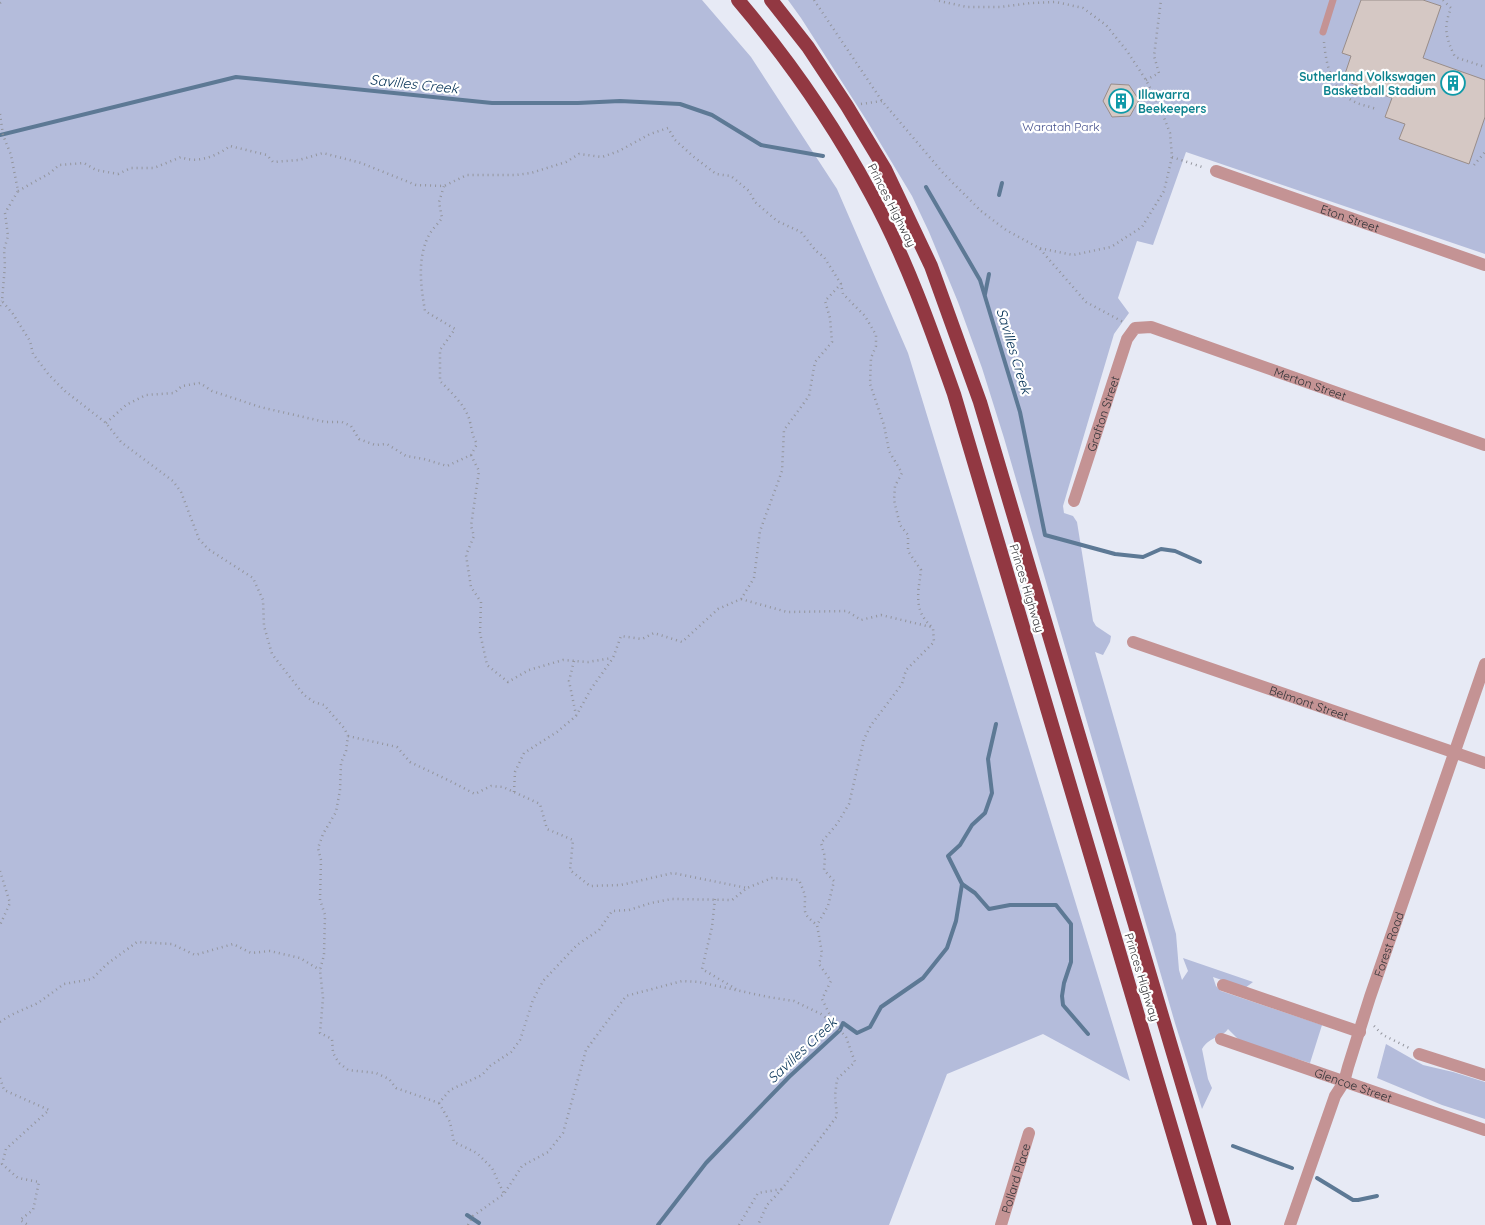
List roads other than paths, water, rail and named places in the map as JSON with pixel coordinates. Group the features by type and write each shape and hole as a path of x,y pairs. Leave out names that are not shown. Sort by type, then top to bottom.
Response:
{"highway":[{"name":"Princes Highway","path":"738,0 798,76 824,113 849,154 893,237 930,324 956,404 1200,1225"},
{"name":"Princes Highway","path":"771,0 808,47 885,168 931,266 980,402 1224,1225"}],"street":[{"name":"Eton Street","path":"1216,171 1485,265"},
{"name":"Merton Street","path":"1135,328 1151,327 1485,445"},
{"name":"Grafton Street","path":"1074,501 1127,339 1135,328"},
{"name":"Belmont Street","path":"1133,642 1485,763"},
{"name":"Forest Road","path":"1290,1225 1335,1096 1344,1082 1393,927 1456,752 1485,664"},
{"path":"1223,985 1360,1032"},
{"name":"Glencoe Street","path":"1221,1040 1485,1130"},
{"path":"1419,1054 1485,1076"},
{"name":"Pollard Place","path":"1000,1225 1028,1132"}],"lane":[{"path":"1323,32 1333,0"}],"waterway":[{"name":"Savilles Creek","path":"0,135 236,77 492,103 620,101 680,104 712,115 761,145 823,156"},
{"path":"999,195 1002,183"},
{"name":"Savilles Creek","path":"926,187 980,280 1020,412 1045,535 1115,554 1143,557 1161,549 1175,551 1200,562"},
{"path":"985,294 989,274"},
{"name":"Savilles Creek","path":"658,1225 706,1163 789,1077 840,1030 843,1023 857,1033 870,1027 881,1007 923,978 947,948 956,921 962,884 948,856 960,845 972,825 985,813 992,793 988,759 996,724"},
{"path":"962,884 975,893 989,909 1010,905 1056,905 1071,924 1071,962 1064,983 1063,1005 1088,1034"},
{"path":"1233,1146 1292,1168"},
{"path":"1317,1178 1353,1200 1377,1196"},
{"path":"467,1215 479,1223"}],"place":[{"name":"Sutherland Volkswagen Basketball Stadium","path":"1453,83"},
{"name":"Illawarra Beekeepers","path":"1121,101"}],"park label":[{"name":"Waratah Park","path":"1061,126"}]}
